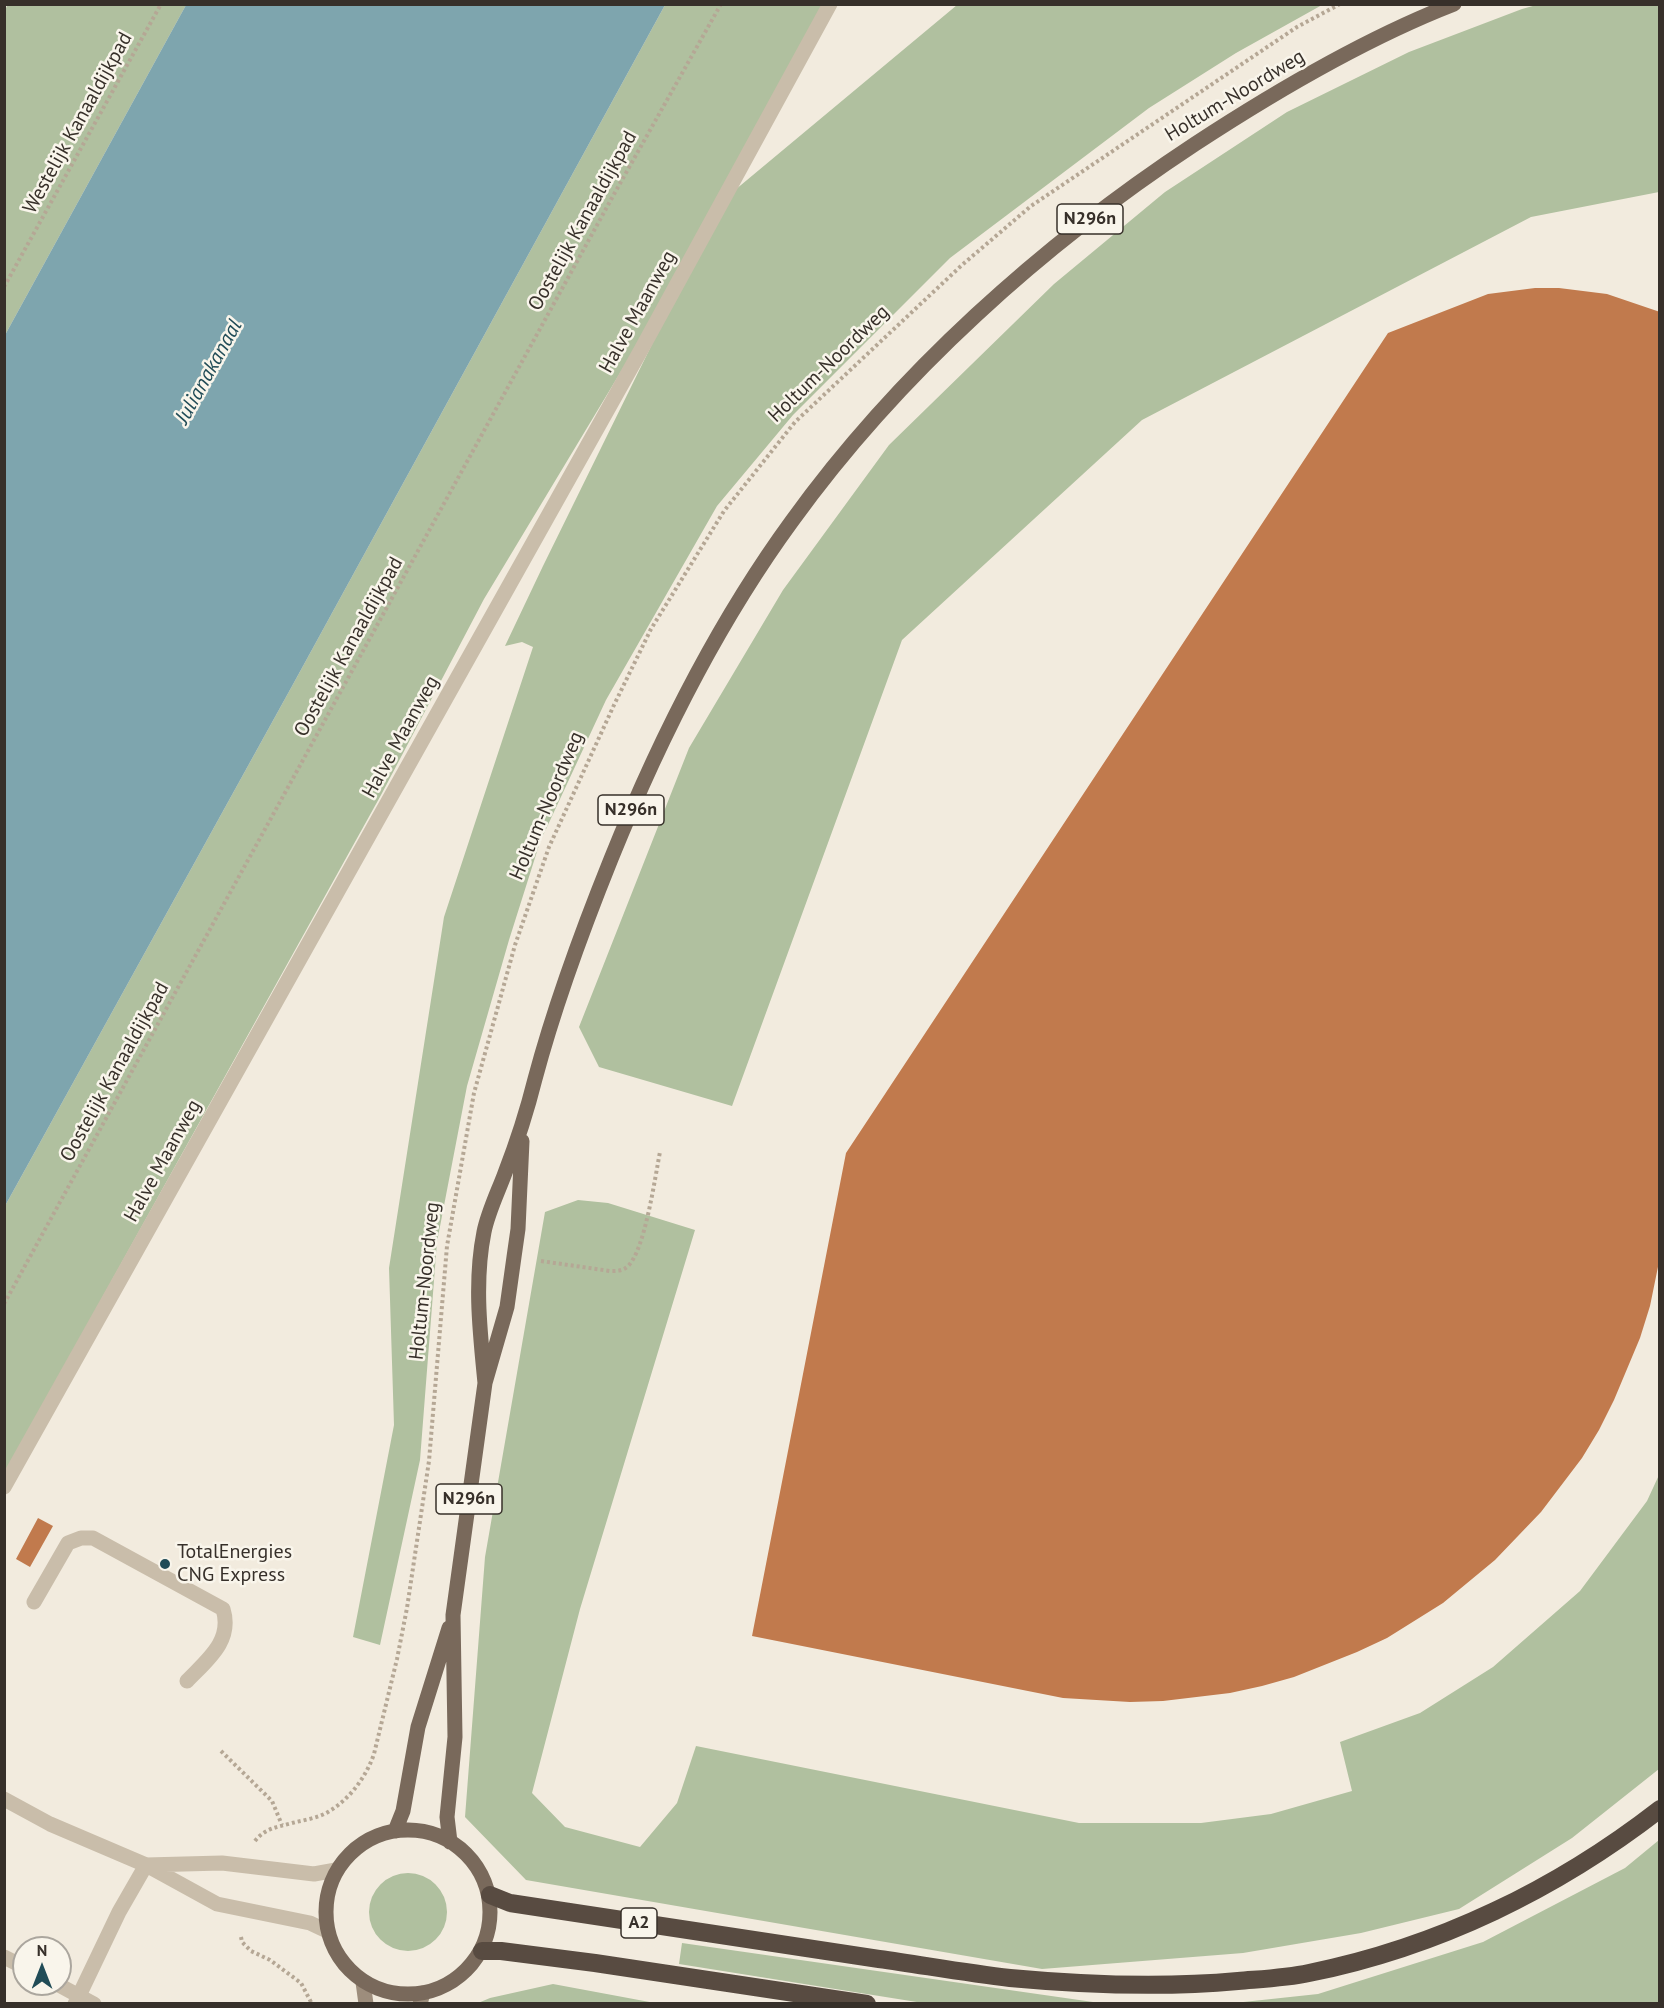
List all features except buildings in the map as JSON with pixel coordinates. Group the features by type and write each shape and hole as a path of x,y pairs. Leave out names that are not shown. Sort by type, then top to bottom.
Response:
{"highway":[{"name":"A2","path":"490,1895 510,1903 1007,1977 1102,1985 1195,1985 1308,1974 1382,1954 1452,1930 1508,1906 1567,1874 1624,1837 1659,1809"},
{"name":"A2","path":"482,1952 501,1952 616,1966 867,2004"}],"main road":[{"name":"Holtum-Noordweg","path":"486,1383 478,1305 484,1227 523,1125 550,1022 637,794 678,708 728,617 793,518 861,434 924,364 1002,292 1074,231 1156,170 1240,115 1360,47 1454,4"},
{"name":"Holtum-Noordweg","path":"450,1842 447,1817 454,1737 453,1615 486,1383 507,1307 518,1229 523,1125"},
{"name":"Holtum-Noordweg","path":"395,1831 403,1811 418,1727 453,1615"},
{"path":"410,1830 431,1834 450,1842 466,1854 477,1868 490,1895 491,1925 482,1952 467,1970 422,1998 390,1992 363,1982 344,1965 333,1948 327,1931 326,1910 336,1870 358,1845 375,1836 395,1831 410,1830"}],"street":[{"name":"Halve Maanweg","path":"4,1487 641,350 830,4"},
{"path":"34,1602 68,1544 81,1538 93,1538 223,1609 226,1619 225,1634 219,1649 187,1681"},
{"path":"4,1799 50,1824 146,1865 217,1904 310,1923 327,1931"},
{"path":"146,1865 222,1863 314,1874 336,1870"},
{"path":"94,2004 77,2000 119,1912 146,1865"},
{"path":"363,1982 366,2004"}],"path":[{"name":"Westelijk Kanaaldijkpad","path":"4,287 161,4"},
{"name":"Oostelijk Kanaaldijkpad","path":"4,1304 613,196 721,4"},
{"name":"Holtum-Noordweg","path":"249,1866 255,1841 260,1834 274,1827 316,1817 334,1808 356,1788 371,1764 405,1618 429,1461 447,1246 474,1093 515,945 549,847 651,629 724,511 795,422 962,265 1031,206 1297,27 1340,4"},
{"path":"514,1257 610,1271 620,1271 629,1266 640,1245 660,1152"},
{"path":"447,1246 481,1251"},
{"path":"220,1751 272,1801 282,1826"},
{"path":"242,1909 240,1928 242,1942 251,1952 270,1960 301,1983 312,2004"}],"green space":[{"path":"8,4 186,5 5,335 5,10"},
{"path":"1540,4 1659,5 1659,192 1531,217 1142,420 902,640 732,1106 599,1067 579,1027 689,748 783,590 889,445 1054,284 1165,192 1287,112 1409,52"},
{"path":"665,5 831,5 723,200 957,5 1322,5 1236,53 1149,108 950,258 793,415 717,506 606,700 540,842 509,940 467,1086 437,1242 420,1460 380,1645 353,1637 394,1425 389,1268 444,917 533,647 522,642 505,646 717,212 484,599 381,795 5,1473 5,1206"},
{"path":"578,1200 608,1203 695,1230 580,1609 532,1793 565,1827 640,1847 677,1803 696,1746 1079,1823 1201,1823 1271,1814 1352,1791 1340,1742 1420,1713 1493,1667 1580,1591 1647,1501 1659,1475 1659,1769 1572,1838 1459,1909 1361,1933 1243,1953 1042,1969 526,1880 465,1817 485,1557 545,1212"},
{"path":"1659,1840 1659,2003 1234,2003 1318,1994 1483,1942 1625,1868"},
{"path":"400,1873 416,1873 430,1879 441,1890 447,1904 447,1920 441,1934 430,1945 416,1951 400,1951 386,1945 375,1934 369,1920 369,1904 375,1890 386,1879"},
{"path":"682,1943 1100,2003 923,2003 679,1964"},
{"path":"553,1984 655,2003 478,2003 490,1998"}],"water":[{"name":"Julianakanaal","path":"186,5 665,5 5,1206 5,335"}],"place":[{"name":"TotalEnergies CNG Express","path":"165,1564"}]}
